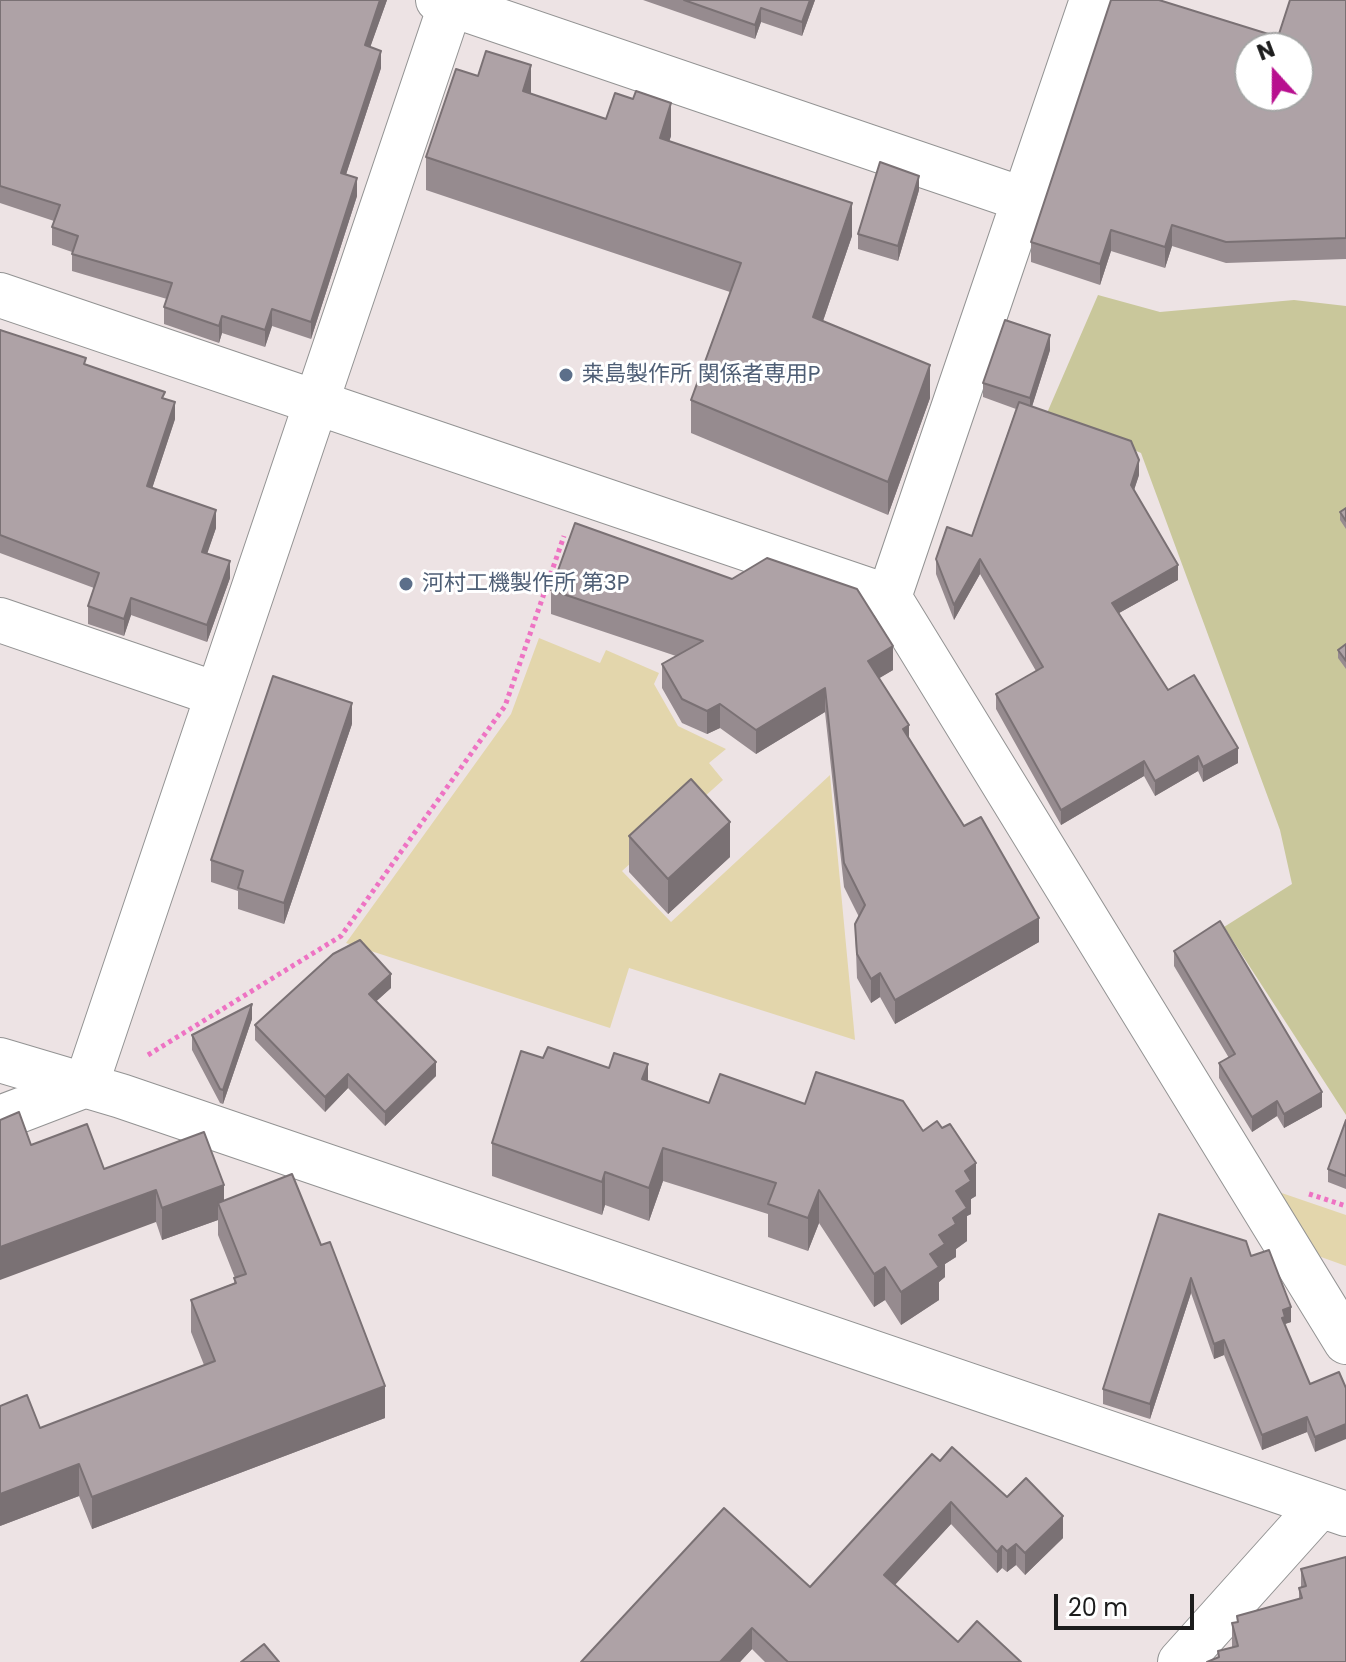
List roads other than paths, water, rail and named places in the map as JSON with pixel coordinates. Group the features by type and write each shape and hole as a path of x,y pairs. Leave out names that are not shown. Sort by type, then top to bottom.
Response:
{"street":[{"path":"889,597 1092,0"},
{"path":"86,1085 317,402 447,1 1025,200"},
{"path":"0,295 889,597 1346,1342"},
{"path":"0,620 216,694"},
{"path":"0,1060 86,1085 1332,1510 1180,1662"},
{"path":"0,1118 86,1085"}],"place":[{"name":"桒島製作所 関係者専用P","path":"566,375"},
{"name":"河村工機製作所 第3P","path":"406,584"}]}
